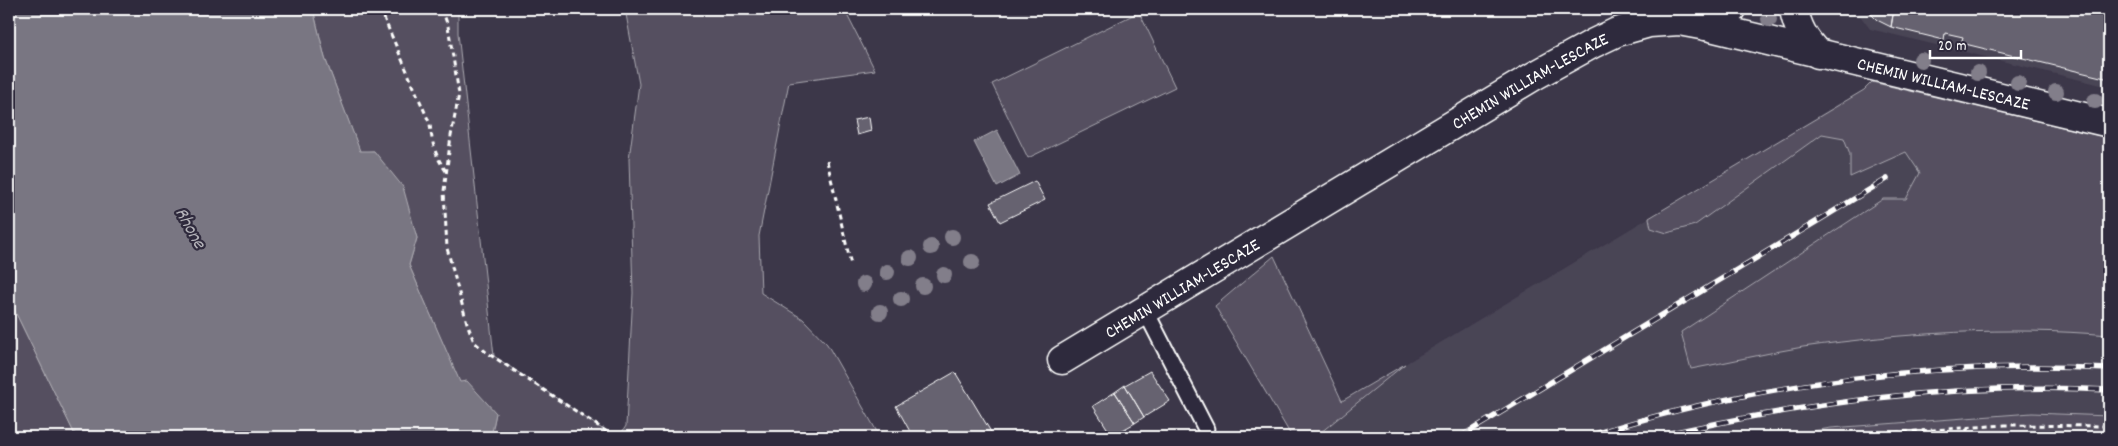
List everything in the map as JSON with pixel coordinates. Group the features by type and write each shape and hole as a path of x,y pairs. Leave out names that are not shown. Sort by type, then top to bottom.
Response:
{"street":[{"path":"1706,26 1732,9"},
{"path":"1794,9 1796,22 1804,40 1818,54"},
{"name":"CHEMIN WILLIAM-LESCAZE","path":"1062,360 1526,81 1618,32 1650,23 1679,21 1706,26 2109,123"}],"lane":[{"path":"1145,310 1206,429"}],"path":[{"path":"380,9 430,124 431,140 437,158 447,172"},
{"path":"442,9 448,26 459,94 451,136 443,206 447,248 466,323 474,342 486,352 615,437"},
{"path":"827,160 851,265"},
{"path":"1832,437 1970,427 2109,426"},
{"path":"1959,437 1970,427"}],"shaded area":[{"path":"313,9 458,9 458,33 494,356 614,437 520,437 516,434 491,437 496,413 460,383 409,265 417,238 383,163 374,151 360,152 325,58"},
{"path":"625,9 844,9 875,70 789,82 759,236 761,293 803,319 827,344 880,437 619,437 626,426 633,293 629,159 639,84"},
{"path":"1855,9 2109,9 2109,87 1870,29"},
{"path":"1139,12 1175,87 1028,158 992,84"},
{"path":"1872,82 2109,138 2109,335 2071,332 1994,331 1879,338 1803,347 1691,369 1681,332 1883,199 1906,199 1920,173 1906,152 1850,177 1850,154 1844,138 1822,134 1695,225 1667,233 1651,228 1649,218 1864,90"},
{"path":"1845,100 2109,284 2109,416 2032,413 1831,428 1775,437 1315,437 1405,364"},
{"path":"1274,256 1342,401 1405,364 1315,437 1292,437 1215,306"},
{"path":"9,299 76,437 9,437"},
{"path":"2032,413 2109,416 2109,437 1775,437 1831,428"}],"water":[{"name":"Rhone","path":"9,9 302,9 304,12 313,9 325,58 360,151 374,151 403,187 417,238 409,265 460,382 467,381 496,413 491,437 76,437 9,299"},
{"path":"997,130 1020,175 997,187 974,142"}],"building":[{"path":"1866,9 1894,9 1891,27 1877,20"},
{"path":"1894,9 2109,9 2109,79 1961,43 1963,37 1945,33 1944,40 1891,27"},
{"path":"869,117 871,131 857,135 854,120"},
{"path":"1035,181 1045,200 1000,222 990,203"},
{"path":"1150,371 1170,401 1144,417 1125,385"},
{"path":"955,372 994,437 913,437 896,406"},
{"path":"1125,385 1144,417 1135,423 1115,392"},
{"path":"1115,392 1135,423 1112,436 1093,406"}],"railway":[{"path":"1460,437 1887,179"},
{"path":"1585,437 1713,402 1778,389 1844,379 1976,368 2043,367 2109,369"},
{"path":"1653,437 1766,414 1823,405 1937,392 2051,388 2109,390"}]}
